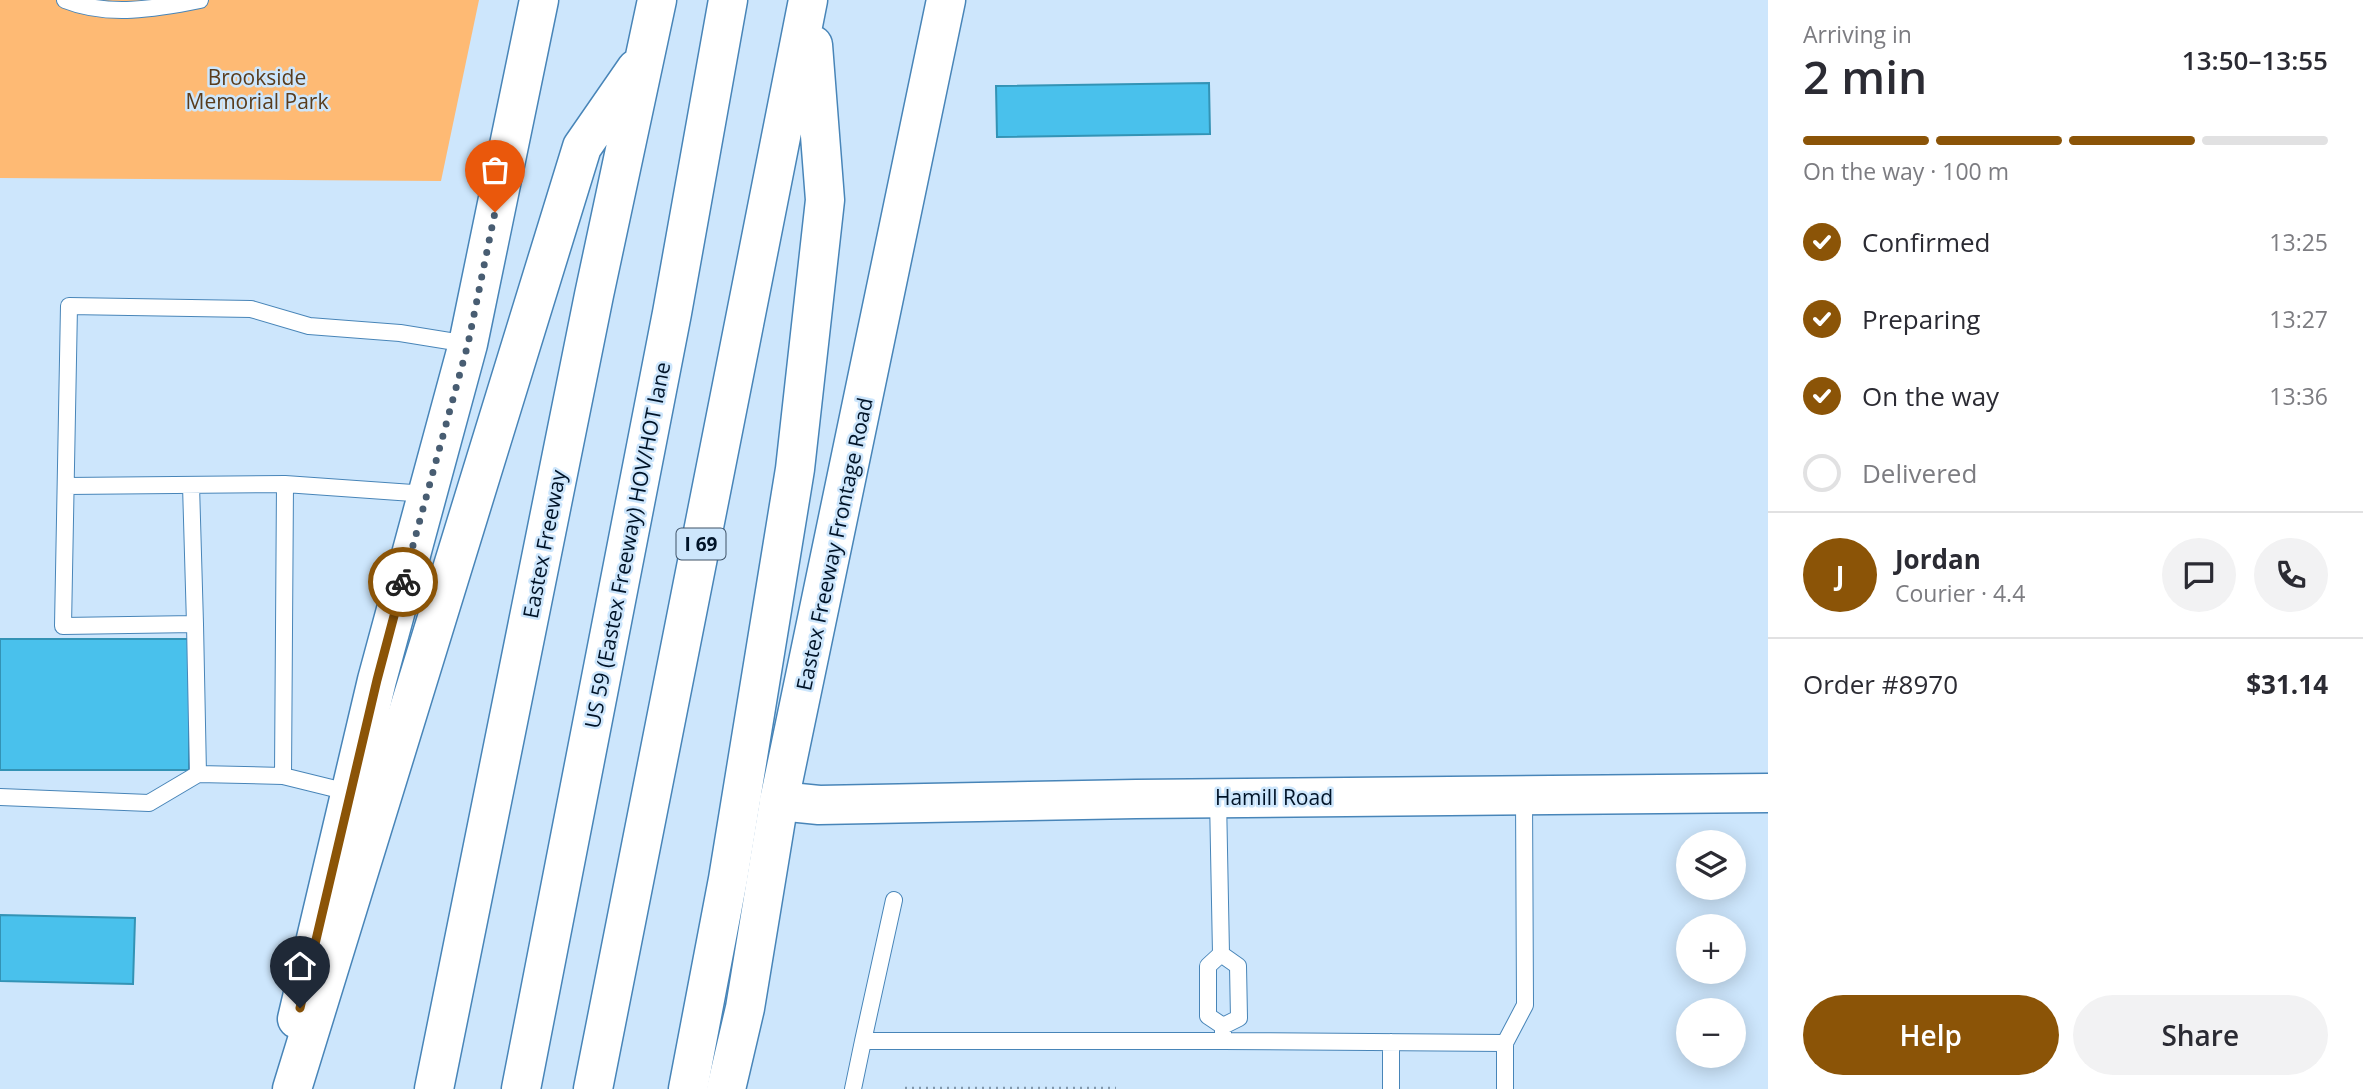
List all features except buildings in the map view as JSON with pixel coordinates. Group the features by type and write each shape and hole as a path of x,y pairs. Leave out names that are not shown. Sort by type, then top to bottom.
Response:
{"main road":[{"path":"292,1089 366,797 377,680 468,344 539,0"},
{"name":"Eastex Freeway","path":"433,1089 657,0"},
{"name":"US 59 (Eastex Freeway) HOV/HOT lane","path":"521,1089 672,313 727,0"},
{"path":"688,1089 728,879 795,469 825,200 809,0"},
{"name":"I 69","path":"593,1089 809,0"},
{"name":"Eastex Freeway Frontage Road","path":"726,1089 746,1008 779,801 946,0"},
{"path":"281,1089 366,797 582,148 645,56"},
{"name":"Hamill Road","path":"779,801 819,805 1768,793"}],"lane":[{"path":"65,0 111,11 200,0"},
{"path":"195,624 63,626 69,306 251,309 309,326 400,334 468,344"},
{"path":"66,486 285,484 427,494"},
{"path":"283,776 285,484"},
{"path":"191,485 198,774"},
{"path":"0,797 149,803 198,774 283,776 366,797"},
{"path":"1505,1089 1505,1043 1525,1005 1524,795"},
{"path":"1218,798 1221,954 1208,966 1208,1016 1223,1034"},
{"path":"853,1089 894,900"},
{"path":"1221,954 1238,966 1239,1018 1223,1034"},
{"path":"863,1041 1223,1034 1391,1042 1505,1043"},
{"path":"1391,1042 1391,1089"}],"path":[{"path":"905,1089 1116,1089"}],"green space":[{"name":"Brookside Memorial Park","path":"0,0 479,0 441,181 0,178"}],"way so far":[{"path":"403,582 468,344 495,212"}],"route":[{"path":"300,1008 377,680 403,582"}]}
